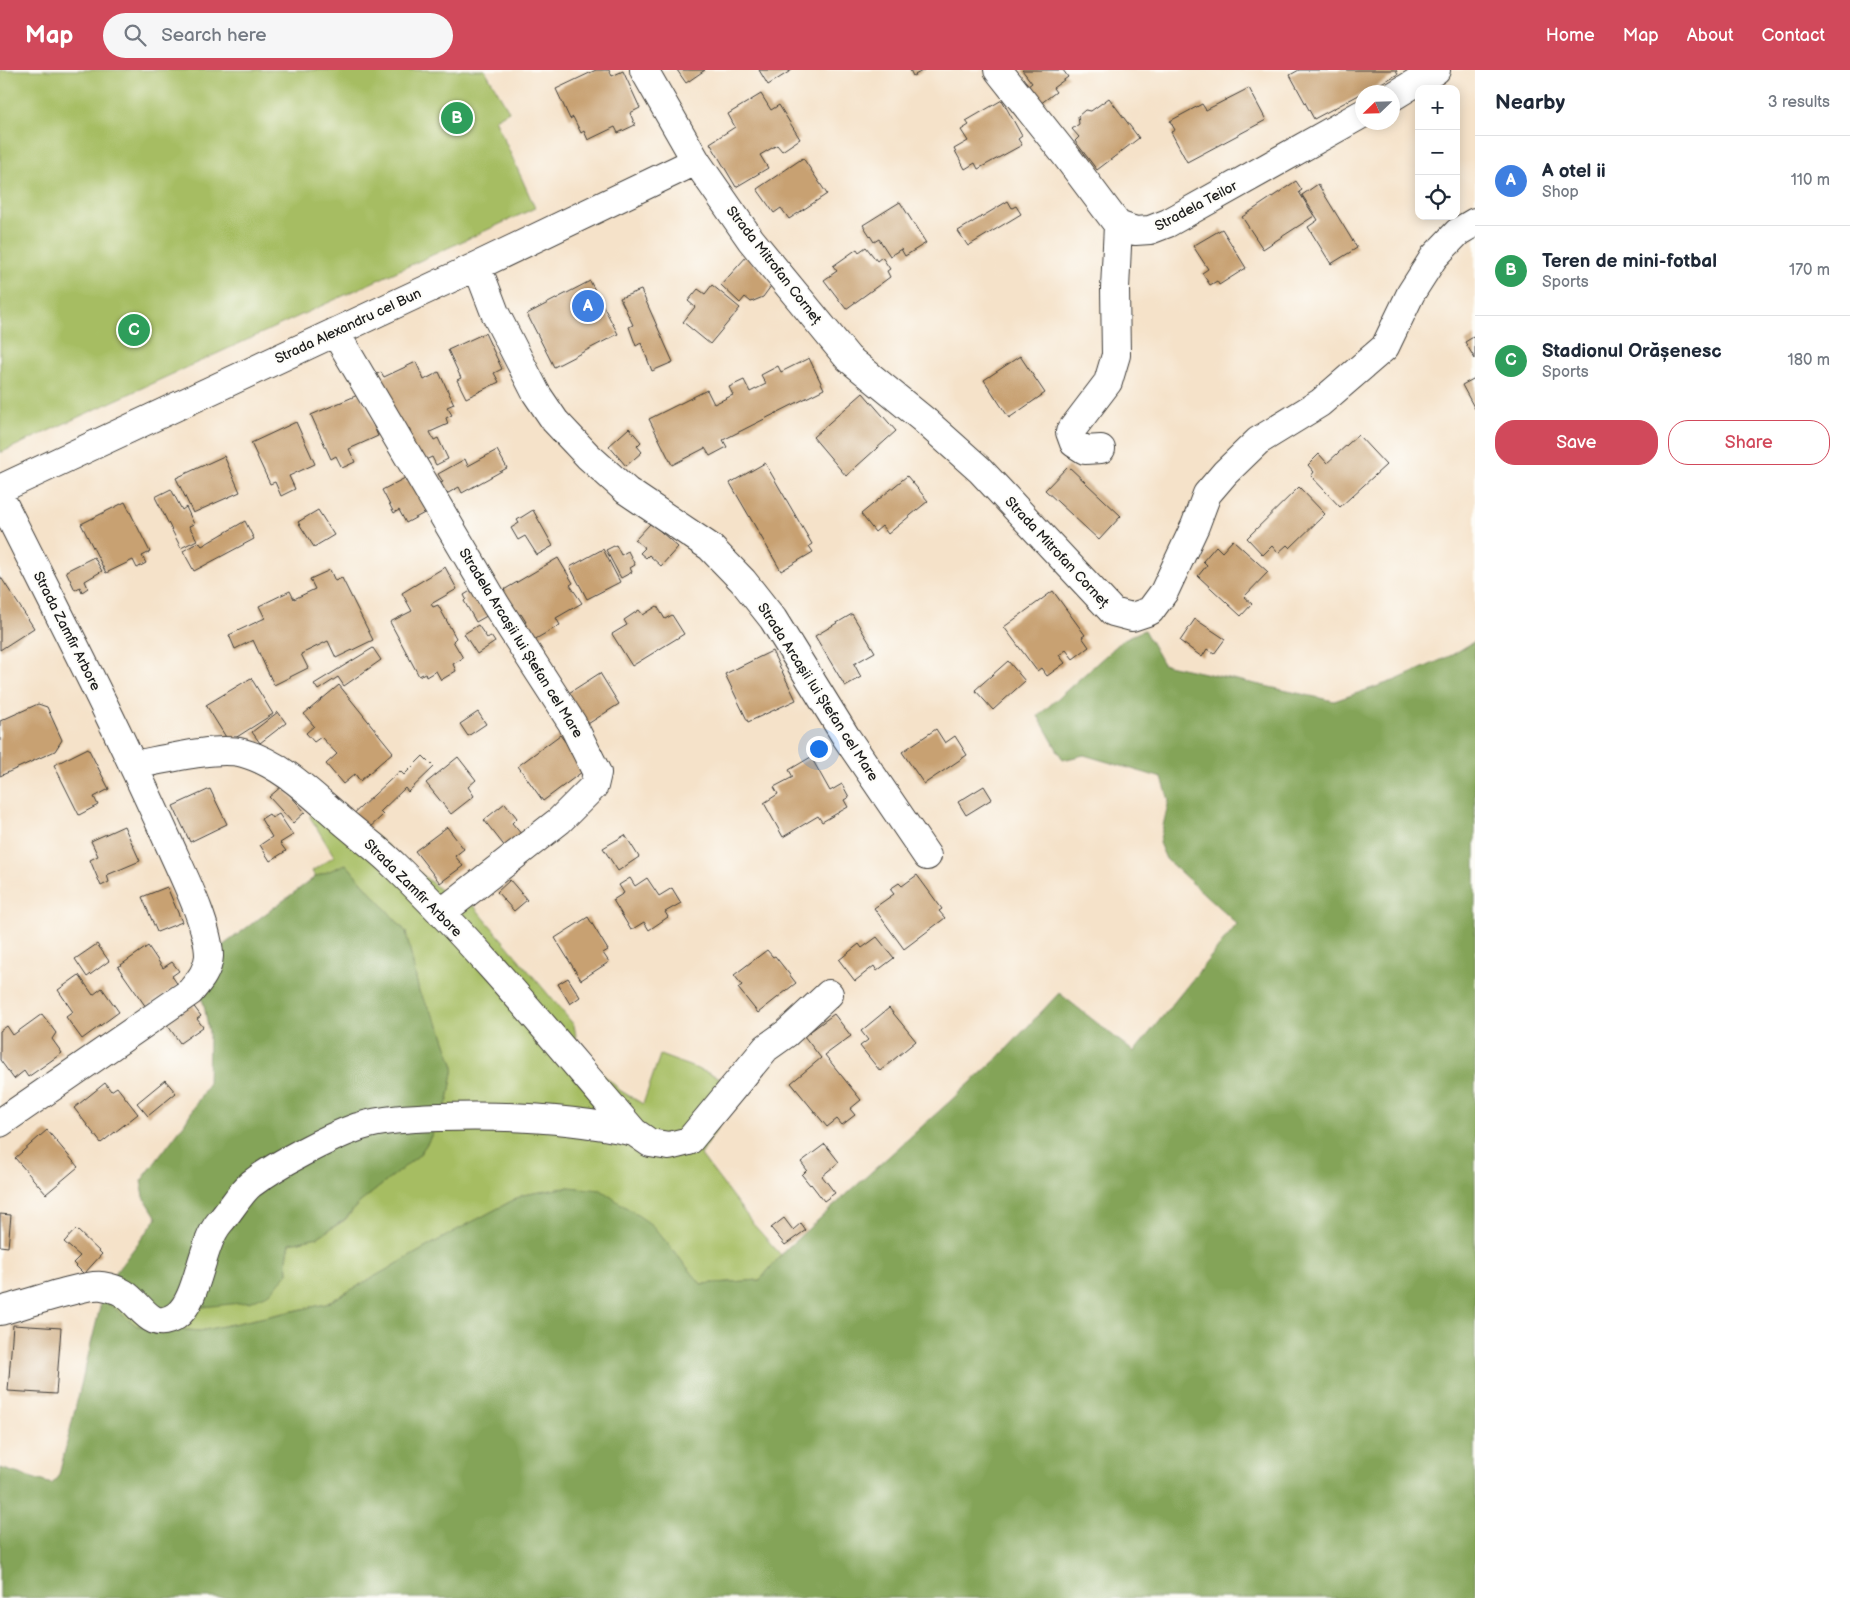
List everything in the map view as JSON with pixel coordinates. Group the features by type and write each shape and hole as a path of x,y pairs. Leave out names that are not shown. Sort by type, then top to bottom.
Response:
{"street":[{"name":"Strada Mitrofan Corneț","path":"644,70 696,161 751,240 848,358 924,420 980,470 1113,612 1132,616 1150,611 1164,592 1195,526 1207,494 1224,473 1258,441 1320,403 1385,348 1411,293 1434,257 1458,232 1475,222"},
{"path":"998,70 1118,225 1115,290 1116,354 1108,382 1070,432 1074,443 1085,450 1101,450"},
{"path":"1400,92 1436,70"},
{"name":"Stradela Teilor","path":"1118,225 1135,231 1150,230 1168,222 1355,118"},
{"name":"Strada Alexandru cel Bun","path":"0,488 477,266 696,161"},
{"name":"Strada Arcașii lui Ștefan cel Mare","path":"477,266 504,331 536,393 555,421 588,456 627,491 710,547 743,581 773,620 846,736 927,856"},
{"name":"Stradela Arcașii lui Ștefan cel Mare","path":"335,332 496,605 572,723 596,773 594,786 559,821 441,913"},
{"name":"Strada Zamfir Arbore","path":"0,497 134,765 204,927 209,957 204,974 190,992 0,1124"},
{"name":"Strada Zamfir Arbore","path":"134,765 209,752 241,752 264,760 302,786 385,858 441,913 634,1132"},
{"path":"0,1312 73,1290 100,1286 124,1294 152,1320 164,1321 177,1315 193,1291 213,1230 250,1185 310,1148 358,1127 417,1118 510,1117 605,1126 634,1132 650,1143 669,1146 689,1141 766,1048 787,1033 829,994"}],"green space":[{"path":"0,70 485,70 509,111 495,119 535,208 0,453"},
{"path":"1144,630 1163,664 1334,701 1396,680 1452,655 1475,641 1475,1598 0,1598 0,1468 52,1484 59,1475 102,1299 137,1326 200,1331 326,1304 523,1195 569,1187 601,1190 652,1225 701,1284 760,1280 787,1248 999,1057 1059,993 1134,1052 1237,924 1166,859 1159,843 1169,800 1162,778 1084,755 1063,760 1038,716 1124,639"},
{"path":"321,791 443,892 473,905 574,1025 579,1052 621,1091 643,1104 660,1055 743,1086 701,1155 754,1225 781,1255 760,1280 701,1284 652,1225 569,1187 523,1195 326,1304 200,1331 137,1326 102,1299 214,1304 249,1302 288,1273 287,1258 290,1243 318,1237 345,1220 358,1204 419,1155 428,1142 448,1100 454,1067 441,1029 419,992 406,932 346,864 315,877 312,871 334,856 310,817"},
{"path":"346,864 406,932 419,992 441,1029 454,1067 448,1100 428,1142 419,1155 358,1204 345,1219 318,1237 290,1243 287,1258 288,1273 270,1293 249,1302 166,1311 110,1280 157,1218 144,1197 141,1181 184,1124 208,1084 209,1033 200,994 222,946 315,877"}],"building":[{"path":"596,70 609,70 612,76 623,71 640,108 630,113 635,125 618,133 615,127 588,140 584,131 581,133 573,117 570,119 556,89"},
{"path":"677,70 705,70 686,83"},
{"path":"759,70 792,70 768,85"},
{"path":"910,70 924,70 913,76"},
{"path":"1022,70 1063,70 1068,77 1053,88 1056,92 1040,104 1028,86 1032,83"},
{"path":"1299,70 1396,70 1398,74 1377,85 1355,85 1355,97 1314,119 1290,75"},
{"path":"1249,88 1266,120 1187,162 1171,132 1175,130 1170,121 1202,104 1206,110"},
{"path":"761,94 771,110 779,105 800,139 782,151 777,145 760,155 768,168 736,187 710,143 735,127 728,114"},
{"path":"1109,98 1139,138 1097,170 1075,141 1079,137 1072,129 1079,124 1078,116 1085,110 1091,111"},
{"path":"1002,100 1022,136 1018,139 1022,145 978,169 975,163 965,169 954,149 968,141 961,130 969,125 966,121"},
{"path":"803,158 827,194 789,219 781,208 774,213 757,189"},
{"path":"1296,181 1302,190 1299,192 1314,216 1263,249 1242,217"},
{"path":"1318,184 1357,248 1331,264 1308,227 1318,220 1302,195"},
{"path":"1008,201 1012,208 1016,206 1021,214 968,246 958,231"},
{"path":"900,202 926,243 905,256 901,249 890,256 879,239 874,242 863,225"},
{"path":"1222,229 1246,268 1219,285 1217,281 1210,285 1202,273 1208,269 1193,246"},
{"path":"866,247 877,261 882,257 890,269 887,271 890,277 846,309 824,280 837,271 833,266 857,249 859,252"},
{"path":"747,256 771,286 763,297 751,302 745,297 740,303 721,285"},
{"path":"590,281 618,334 554,367 527,314"},
{"path":"712,285 740,308 710,344 683,322 695,307 688,301 698,289 705,294"},
{"path":"641,290 673,362 652,371 641,343 636,346 629,327 633,325 620,298"},
{"path":"485,333 502,369 494,373 499,382 466,398 457,380 461,378 448,350"},
{"path":"1475,336 1475,359 1465,342"},
{"path":"1020,356 1045,393 1009,418 984,380"},
{"path":"809,358 824,389 723,440 727,447 710,456 705,448 672,465 649,419 707,390 714,404 733,395 729,387 744,380 750,392 766,384 761,375 778,366 781,372"},
{"path":"416,362 424,380 439,372 454,404 447,407 452,415 446,418 448,424 430,432 434,440 438,438 448,459 436,465 432,457 421,462 370,375 381,372 384,377"},
{"path":"1475,378 1475,409 1462,385"},
{"path":"863,393 896,431 846,476 813,437"},
{"path":"360,394 378,436 349,449 355,462 342,468 336,456 331,459 311,415"},
{"path":"296,422 315,464 289,476 295,489 281,496 275,482 270,484 251,443"},
{"path":"629,428 641,442 637,446 642,452 626,466 609,446"},
{"path":"1358,435 1386,465 1340,507 1311,476 1314,472 1308,465 1319,454 1327,463"},
{"path":"497,450 507,468 462,493 459,487 441,497 435,486 443,482 438,474 465,459 468,466"},
{"path":"224,456 240,492 193,513 176,478"},
{"path":"765,463 812,544 809,546 813,552 781,571 730,483"},
{"path":"1068,466 1121,516 1099,540 1045,490"},
{"path":"907,476 928,501 888,534 882,526 875,532 861,514"},
{"path":"405,478 406,482 412,479 428,511 406,523 399,510 394,513 382,490"},
{"path":"1299,487 1325,514 1290,548 1287,545 1278,553 1272,546 1263,555 1247,538"},
{"path":"171,489 182,510 186,507 194,524 189,526 197,540 181,548 155,497"},
{"path":"125,502 150,552 142,556 146,563 137,568 133,560 106,573 81,524"},
{"path":"318,510 334,535 314,547 298,522"},
{"path":"533,510 553,546 537,555 525,536 518,540 511,528 519,523 517,520"},
{"path":"245,521 254,539 194,571 183,551 199,542 202,546"},
{"path":"651,523 678,547 661,566 649,555 646,558 640,553 645,548 635,540"},
{"path":"1233,540 1268,572 1244,597 1252,604 1241,616 1198,576 1207,565 1203,561 1216,546 1222,552"},
{"path":"616,545 621,555 628,551 635,565 630,568 632,572 621,578 606,550"},
{"path":"603,549 620,582 587,599 570,567"},
{"path":"94,557 102,571 85,581 88,588 82,592 80,587 75,590 66,571"},
{"path":"558,558 573,583 570,585 582,603 556,618 560,625 532,641 518,627 526,622 521,614 517,616 502,591"},
{"path":"445,567 457,589 431,604 433,607 438,605 456,638 453,641 463,658 453,664 456,671 441,680 436,671 426,677 425,673 419,676 390,622 412,611 402,593"},
{"path":"330,570 335,581 342,578 373,640 336,658 328,641 301,654 308,668 274,685 253,640 235,649 229,635 265,618 259,606 290,591 294,599 315,589 310,579"},
{"path":"0,576 34,628 0,650"},
{"path":"477,587 492,613 476,622 464,601 466,599 464,595"},
{"path":"1053,591 1085,635 1082,637 1089,647 1073,659 1066,650 1059,655 1065,663 1047,676 1041,668 1037,671 1004,627"},
{"path":"657,606 665,619 672,615 684,634 632,666 612,634 627,625 624,620 639,610 643,615"},
{"path":"852,614 875,652 854,664 861,677 845,686 815,636"},
{"path":"1195,619 1225,639 1214,654 1207,649 1202,657 1180,641"},
{"path":"478,625 487,638 491,636 495,642 477,654 464,634"},
{"path":"373,648 381,660 344,686 338,677 318,690 314,684"},
{"path":"772,651 796,700 748,722 725,674"},
{"path":"1008,661 1025,681 993,710 975,690"},
{"path":"600,673 619,704 580,729 561,698"},
{"path":"251,678 273,714 229,742 206,705"},
{"path":"339,685 393,752 360,781 355,774 343,784 326,764 337,754 321,737 314,742 306,733 314,726 304,714"},
{"path":"38,704 47,707 62,740 55,751 0,776 0,721"},
{"path":"278,712 286,723 260,743 252,732"},
{"path":"478,712 486,724 468,736 460,724"},
{"path":"936,729 945,743 955,736 967,755 924,784 902,752"},
{"path":"560,735 586,769 543,801 518,766"},
{"path":"88,748 109,789 94,797 98,805 79,815 54,765"},
{"path":"423,756 434,767 408,792 405,788 380,812 383,815 366,831 349,818 400,771 404,775"},
{"path":"458,757 476,780 468,787 474,796 451,814 426,783"},
{"path":"811,757 830,791 842,784 849,797 844,800 848,807 822,822 818,816 783,837 764,803 778,794 774,787 793,777 789,770"},
{"path":"282,786 305,812 293,823 269,797"},
{"path":"984,786 992,799 966,815 958,802"},
{"path":"210,789 227,824 190,842 173,806"},
{"path":"505,803 517,818 512,823 522,835 506,848 484,820"},
{"path":"269,814 272,818 279,814 293,835 280,843 286,851 270,861 260,845 272,837 261,819"},
{"path":"124,826 140,861 107,875 109,882 101,886 90,860 98,856 91,841"},
{"path":"447,827 464,849 455,856 463,866 440,883 415,851"},
{"path":"625,835 639,857 618,871 603,848"},
{"path":"917,875 942,909 939,911 945,918 904,949 874,908 894,894 890,889 899,883 902,886"},
{"path":"630,878 635,886 647,878 659,896 672,888 681,903 665,912 668,917 649,930 644,922 631,930 613,900 624,893 619,885"},
{"path":"510,880 527,900 514,911 497,892"},
{"path":"167,887 182,922 157,932 142,897"},
{"path":"588,917 608,950 603,953 609,962 581,980 555,938"},
{"path":"877,937 894,958 877,971 874,966 855,981 839,960 859,944 862,948"},
{"path":"97,944 109,961 87,977 75,959"},
{"path":"148,946 163,968 172,962 179,971 172,976 178,985 146,1007 118,967"},
{"path":"767,950 773,957 775,956 796,983 758,1013 738,988 742,985 734,975"},
{"path":"79,975 93,995 102,988 119,1012 82,1039 66,1017 73,1012 58,990"},
{"path":"568,978 580,997 570,1004 558,984"},
{"path":"192,1004 201,1016 197,1019 203,1027 180,1043 166,1023"},
{"path":"889,1008 916,1041 880,1071 860,1046 868,1040 861,1031"},
{"path":"42,1014 56,1033 52,1039 62,1053 28,1077 24,1071 14,1079 0,1060 0,1031 7,1026 13,1035"},
{"path":"834,1014 851,1036 825,1055 861,1100 850,1109 855,1115 842,1125 837,1119 827,1127 791,1083 821,1058 804,1036"},
{"path":"165,1080 176,1093 148,1116 137,1103"},
{"path":"105,1083 111,1091 117,1087 138,1114 101,1143 74,1108"},
{"path":"47,1130 78,1167 46,1194 15,1158"},
{"path":"825,1144 839,1162 822,1176 835,1193 824,1201 802,1175 807,1170 801,1162"},
{"path":"0,1214 11,1215 8,1247 0,1246"},
{"path":"784,1218 793,1230 801,1223 806,1230 785,1245 771,1228"},
{"path":"76,1229 102,1254 84,1274 73,1263 80,1256 64,1242"},
{"path":"13,1325 61,1328 56,1394 8,1391"}],"place":[{"name":"Teren de mini-fotbal","path":"457,118"},
{"name":"A otel ii","path":"588,306"},
{"name":"Stadionul Orășenesc","path":"134,330"}]}
